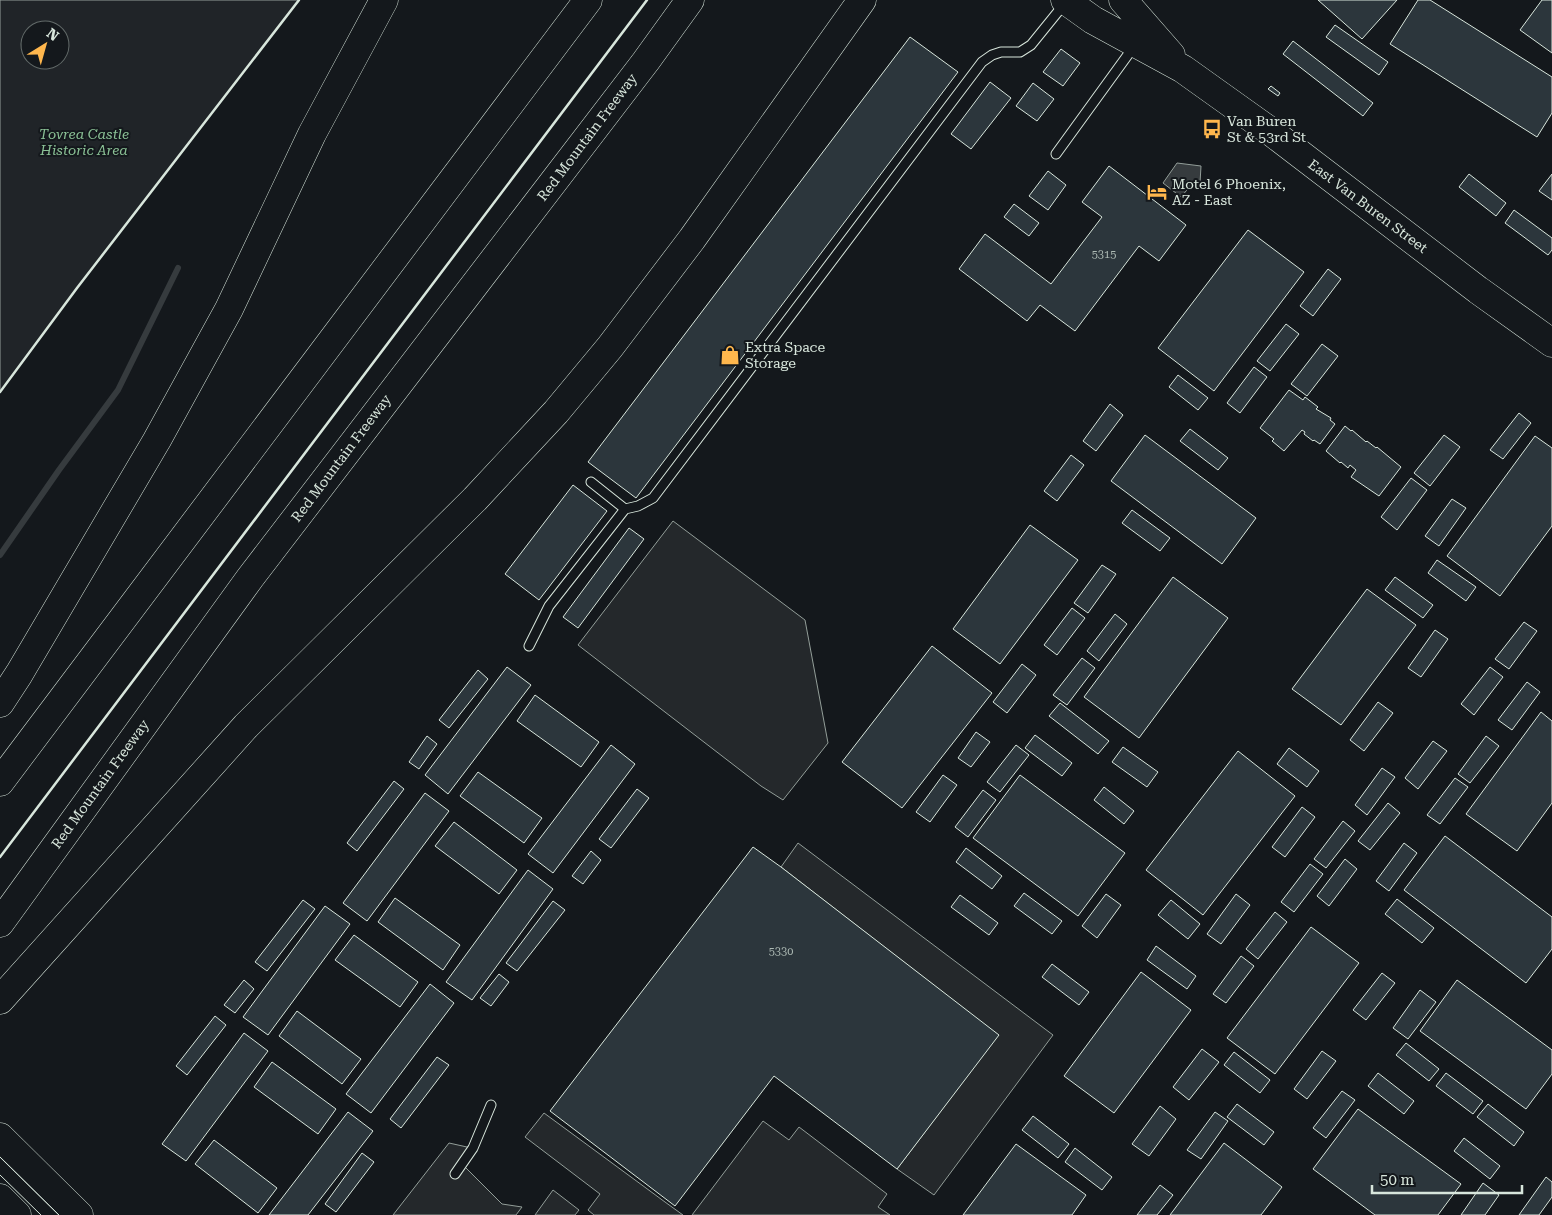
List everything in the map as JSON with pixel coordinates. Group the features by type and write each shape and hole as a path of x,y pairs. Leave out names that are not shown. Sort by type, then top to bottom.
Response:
{"main road":[{"path":"0,703 24,666 157,440 228,309 312,134 384,0"},
{"path":"0,782 588,0"},
{"name":"Red Mountain Freeway","path":"0,922 250,578 646,61 690,0"},
{"path":"2,998 246,726 475,499 556,412 610,347 692,239 862,0"},
{"name":"East Van Buren Street","path":"1123,0 1183,69"},
{"name":"East Van Buren Street","path":"1066,1 1093,20 1183,69 1270,131 1379,215 1552,343"},
{"path":"0,1137 79,1215"},
{"path":"0,1198 17,1215"}],"lane":[{"path":"529,646 549,606 625,509 638,506 653,498 982,62 1001,52 1020,52 1031,45 1066,1"},
{"path":"1056,154 1136,44"},
{"path":"591,482 625,509"},
{"path":"455,1174 473,1148 491,1105"}],"green space":[{"name":"Tovrea Castle Historic Area","path":"0,0 299,0 77,288 0,392"}],"shaded area":[{"path":"1177,163 1201,166 1200,183 1192,184 1181,197 1163,183"},
{"path":"673,521 805,620 828,743 783,800 761,786 578,645"},
{"path":"798,843 1053,1035 934,1195 897,1169 998,1035 781,867"},
{"path":"544,1113 683,1215 594,1215 588,1210 600,1194 525,1137"},
{"path":"763,1121 789,1140 799,1127 887,1194 878,1207 890,1215 692,1215"},
{"path":"449,1143 476,1149 464,1166 502,1204 522,1207 516,1215 393,1215"},
{"path":"553,1190 579,1210 575,1215 535,1215"}],"building":[{"path":"1318,0 1397,0 1362,39"},
{"path":"1418,0 1430,0 1552,77 1552,113 1537,137 1390,44"},
{"path":"1542,0 1552,0 1552,53 1520,30"},
{"path":"1335,25 1388,62 1379,75 1326,37"},
{"path":"910,37 958,72 636,498 588,462"},
{"path":"1293,41 1373,103 1363,116 1283,54"},
{"path":"1061,49 1080,63 1063,86 1043,72"},
{"path":"990,82 1011,98 971,149 951,134"},
{"path":"1033,83 1054,99 1037,121 1016,106"},
{"path":"1271,86 1280,93 1278,96 1268,89"},
{"path":"1109,166 1186,225 1159,261 1139,246 1075,331 1040,305 1027,321 959,269 985,234 1051,284 1102,217 1082,202"},
{"path":"1048,171 1066,185 1048,210 1029,196"},
{"path":"1469,174 1506,203 1496,216 1459,187"},
{"path":"1552,174 1552,200 1539,191"},
{"path":"1014,204 1039,223 1029,236 1004,217"},
{"path":"1514,210 1552,238 1552,250 1548,255 1505,223"},
{"path":"1248,230 1304,272 1214,391 1158,348"},
{"path":"1328,269 1341,279 1313,316 1300,306"},
{"path":"1286,324 1299,334 1270,371 1257,361"},
{"path":"1322,344 1338,356 1307,396 1291,384"},
{"path":"1254,367 1267,377 1240,413 1227,403"},
{"path":"1178,375 1208,398 1198,410 1169,387"},
{"path":"1289,390 1303,400 1305,397 1318,407 1316,409 1331,418 1330,420 1335,424 1320,444 1304,434 1305,432 1302,430 1284,451 1272,441 1274,439 1260,428"},
{"path":"1110,404 1123,415 1096,451 1083,441"},
{"path":"1519,413 1531,423 1503,459 1490,450"},
{"path":"1345,426 1366,442 1377,447 1401,467 1379,496 1351,477 1356,470 1350,465 1348,468 1340,463 1326,451"},
{"path":"1190,429 1228,458 1218,470 1180,441"},
{"path":"1145,435 1256,518 1222,564 1111,481"},
{"path":"1444,435 1460,447 1430,486 1414,473"},
{"path":"1535,436 1552,448 1552,526 1500,596 1447,556"},
{"path":"1071,455 1084,465 1057,501 1044,491"},
{"path":"1411,478 1427,490 1397,530 1381,517"},
{"path":"573,485 607,511 539,600 505,574"},
{"path":"1452,499 1466,508 1439,546 1425,536"},
{"path":"1132,510 1170,538 1160,551 1122,523"},
{"path":"1030,525 1078,560 1000,664 953,629"},
{"path":"629,528 644,539 578,628 563,617"},
{"path":"1437,560 1476,587 1466,601 1428,573"},
{"path":"1102,565 1116,574 1088,613 1074,603"},
{"path":"1173,577 1228,618 1139,738 1084,697"},
{"path":"1395,577 1433,605 1423,618 1385,590"},
{"path":"1367,589 1416,625 1341,725 1292,689"},
{"path":"1072,608 1085,618 1057,655 1044,645"},
{"path":"1115,614 1127,624 1099,661 1087,651"},
{"path":"1524,622 1537,631 1509,669 1495,659"},
{"path":"1435,630 1448,639 1421,677 1408,668"},
{"path":"932,646 992,693 902,808 842,762"},
{"path":"1082,658 1095,668 1067,705 1053,695"},
{"path":"1022,664 1036,675 1007,713 993,702"},
{"path":"507,667 531,685 448,794 425,775"},
{"path":"1490,667 1503,677 1474,715 1461,704"},
{"path":"478,670 488,679 449,728 439,720"},
{"path":"1527,682 1540,692 1512,730 1498,720"},
{"path":"535,695 599,742 581,767 517,721"},
{"path":"1378,702 1393,713 1364,751 1350,740"},
{"path":"1060,703 1109,741 1098,754 1049,716"},
{"path":"1541,712 1552,721 1552,803 1517,851 1466,814"},
{"path":"976,732 990,742 971,767 958,758"},
{"path":"1035,735 1072,763 1062,776 1025,748"},
{"path":"427,736 437,744 419,769 409,762"},
{"path":"1486,736 1499,746 1470,783 1458,774"},
{"path":"1433,741 1447,751 1418,789 1405,778"},
{"path":"611,745 635,764 553,873 528,854"},
{"path":"1016,745 1029,755 1000,792 987,782"},
{"path":"1123,747 1158,772 1147,787 1112,762"},
{"path":"1289,748 1319,771 1307,787 1277,764"},
{"path":"1238,751 1295,796 1203,915 1146,870"},
{"path":"1382,768 1395,777 1367,815 1355,805"},
{"path":"478,772 542,818 524,843 460,796"},
{"path":"943,775 957,785 930,822 916,812"},
{"path":"1020,775 1125,853 1078,916 973,838"},
{"path":"1455,778 1468,787 1440,824 1427,815"},
{"path":"394,781 404,789 357,851 347,843"},
{"path":"1104,787 1134,811 1124,824 1094,800"},
{"path":"637,789 649,798 611,848 599,839"},
{"path":"983,790 996,800 968,837 955,827"},
{"path":"425,793 449,811 367,921 343,903"},
{"path":"1388,803 1400,813 1370,850 1358,841"},
{"path":"1302,807 1315,817 1285,857 1272,847"},
{"path":"1343,821 1355,831 1326,868 1314,859"},
{"path":"454,822 517,870 499,894 435,846"},
{"path":"1445,836 1552,917 1552,949 1526,983 1404,890"},
{"path":"1404,843 1417,853 1389,891 1376,881"},
{"path":"753,847 999,1035 897,1169 774,1076 675,1206 550,1111"},
{"path":"966,848 1002,876 992,889 956,862"},
{"path":"591,851 601,860 583,884 572,876"},
{"path":"1345,859 1357,869 1329,906 1317,896"},
{"path":"1310,864 1323,874 1294,912 1281,902"},
{"path":"528,870 553,889 472,1000 446,982"},
{"path":"1024,893 1062,921 1052,934 1014,906"},
{"path":"1106,894 1121,905 1097,938 1082,926"},
{"path":"1236,894 1250,905 1221,944 1207,934"},
{"path":"960,895 998,923 989,935 951,907"},
{"path":"395,898 460,945 443,970 378,922"},
{"path":"1397,899 1434,928 1422,943 1385,914"},
{"path":"303,900 315,909 267,971 255,962"},
{"path":"1171,900 1200,924 1188,939 1158,915"},
{"path":"553,901 565,910 517,971 506,963"},
{"path":"325,906 350,924 268,1035 243,1017"},
{"path":"1275,912 1287,922 1258,959 1246,949"},
{"path":"1311,927 1359,963 1275,1074 1227,1038"},
{"path":"354,935 418,982 400,1007 335,960"},
{"path":"1156,946 1196,976 1187,989 1147,960"},
{"path":"1241,956 1254,966 1226,1003 1213,994"},
{"path":"1052,964 1089,992 1079,1005 1042,977"},
{"path":"1141,972 1191,1010 1114,1113 1064,1076"},
{"path":"1382,973 1395,983 1366,1020 1353,1010"},
{"path":"499,974 509,982 491,1006 480,998"},
{"path":"244,980 254,989 235,1013 224,1005"},
{"path":"1457,980 1552,1050 1552,1074 1526,1109 1420,1031"},
{"path":"430,984 454,1003 371,1113 346,1094"},
{"path":"1420,990 1436,1002 1408,1039 1393,1028"},
{"path":"297,1011 361,1059 342,1084 279,1036"},
{"path":"215,1016 226,1025 187,1075 176,1066"},
{"path":"244,1033 268,1051 186,1161 162,1144"},
{"path":"1406,1043 1439,1069 1429,1081 1396,1055"},
{"path":"1202,1049 1219,1062 1189,1100 1173,1087"},
{"path":"1322,1051 1336,1061 1307,1099 1294,1089"},
{"path":"1234,1052 1270,1080 1260,1093 1224,1065"},
{"path":"437,1057 449,1065 401,1128 390,1119"},
{"path":"272,1062 336,1109 318,1134 254,1087"},
{"path":"1378,1073 1414,1101 1404,1114 1368,1086"},
{"path":"1446,1073 1483,1101 1473,1114 1436,1086"},
{"path":"1342,1091 1355,1100 1326,1138 1313,1128"},
{"path":"1237,1104 1274,1132 1264,1145 1227,1117"},
{"path":"1488,1104 1524,1132 1514,1146 1477,1117"},
{"path":"1160,1106 1176,1119 1149,1156 1132,1144"},
{"path":"1358,1109 1461,1184 1438,1215 1375,1215 1313,1169"},
{"path":"348,1112 373,1131 308,1215 269,1215"},
{"path":"1215,1112 1228,1121 1201,1159 1187,1150"},
{"path":"1033,1116 1069,1144 1058,1158 1022,1130"},
{"path":"1464,1138 1500,1166 1490,1179 1454,1151"},
{"path":"214,1140 277,1188 258,1213 195,1164"},
{"path":"1224,1143 1282,1187 1261,1215 1170,1215"},
{"path":"1016,1144 1086,1195 1072,1215 963,1215"},
{"path":"1075,1148 1112,1177 1102,1190 1065,1162"},
{"path":"362,1153 374,1162 336,1212 325,1204"},
{"path":"1546,1177 1552,1182 1552,1197 1539,1215 1519,1215"},
{"path":"1483,1183 1499,1195 1485,1215 1461,1215"},
{"path":"1160,1185 1173,1195 1157,1215 1137,1215"}],"waterway":[{"path":"0,555 118,390 178,268"}],"tram line":[{"path":"0,1157 59,1215"},
{"path":"0,1175 41,1215"}],"wall":[{"path":"0,392 77,288 299,0"},
{"path":"0,857 647,0"}],"place":[{"name":"Van Buren St & 53rd St","path":"1212,129"},
{"name":"Motel 6 Phoenix, AZ - East","path":"1157,192"},
{"name":"Extra Space Storage","path":"730,355"}]}
